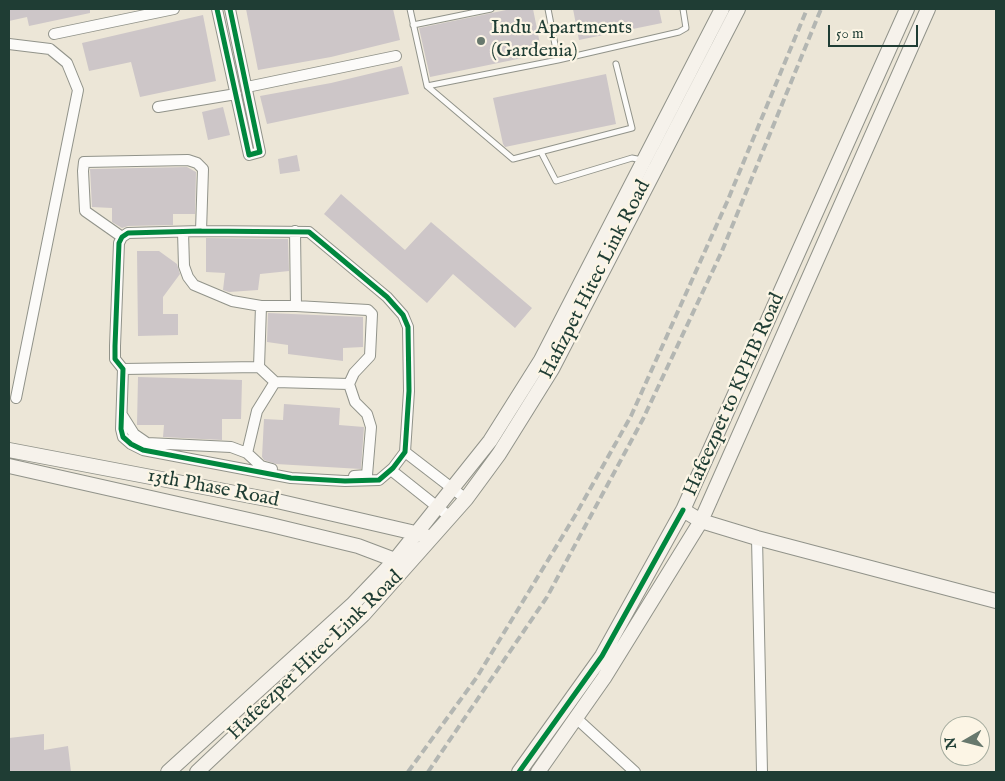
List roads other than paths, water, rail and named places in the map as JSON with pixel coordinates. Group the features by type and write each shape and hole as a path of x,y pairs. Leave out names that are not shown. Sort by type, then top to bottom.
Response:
{"main road":[{"path":"402,563 417,533 490,441 541,360 722,9"},
{"name":"Hafizpet Hitec Link Road","path":"432,537 466,499 499,454 552,369 738,9"},
{"name":"Hafeezpet to KPHB Road","path":"907,9 683,510 701,521 757,538 996,601"},
{"path":"538,772 604,678 701,521 928,9"},
{"name":"13th Phase Road","path":"9,450 277,501 432,537"},
{"name":"13th Phase Road","path":"9,466 271,524 358,546 402,563"},
{"path":"271,524 277,501"},
{"path":"519,772 602,656 683,510"},
{"name":"Hafeezpet Hitec Link Road","path":"168,772 352,605 432,537"},
{"name":"Hafeezpet Hitec Link Road","path":"196,772 363,615 402,563"},
{"path":"352,605 363,615"}],"street":[{"path":"54,34 174,9"},
{"path":"217,9 249,155 260,152 230,9"},
{"path":"9,44 50,49 67,62 78,90 16,398"},
{"path":"247,87 396,56"},
{"path":"158,107 236,94"},
{"path":"122,236 85,211 82,171 84,162 188,160 197,163 203,169 201,231"},
{"path":"201,231 309,232 387,297 403,315 408,327 410,391 404,452 391,470 379,480 291,478 142,450 131,444 123,437 123,369 115,359 119,244 122,236 128,234 201,231"},
{"path":"295,231 296,306"},
{"path":"122,414 134,434 147,443 231,447 247,453 266,468 351,476 367,474 370,445 369,419 355,402 349,384 354,373 370,356 372,312 296,306 261,306 232,302 194,285 188,277 184,266 183,232"},
{"path":"259,367 261,306"},
{"path":"123,369 259,367 275,382 349,384"},
{"path":"247,453 257,411 275,382"},
{"path":"404,452 466,499"},
{"path":"391,470 450,517"},
{"path":"757,538 762,772"},
{"path":"576,718 635,772"}],"lane":[{"path":"410,9 427,86 513,159 632,128 616,64"},
{"path":"414,25 492,9"},
{"path":"548,9 558,60"},
{"path":"427,86 558,60 679,32 686,28 683,9"},
{"path":"541,152 556,181 632,158 645,160"}],"railway":[{"path":"408,772 477,677 576,514 631,416 727,202 807,9"},
{"path":"428,772 547,597 643,419 722,251 821,9"}],"place":[{"name":"Indu Apartments (Gardenia)","path":"481,41"}]}
